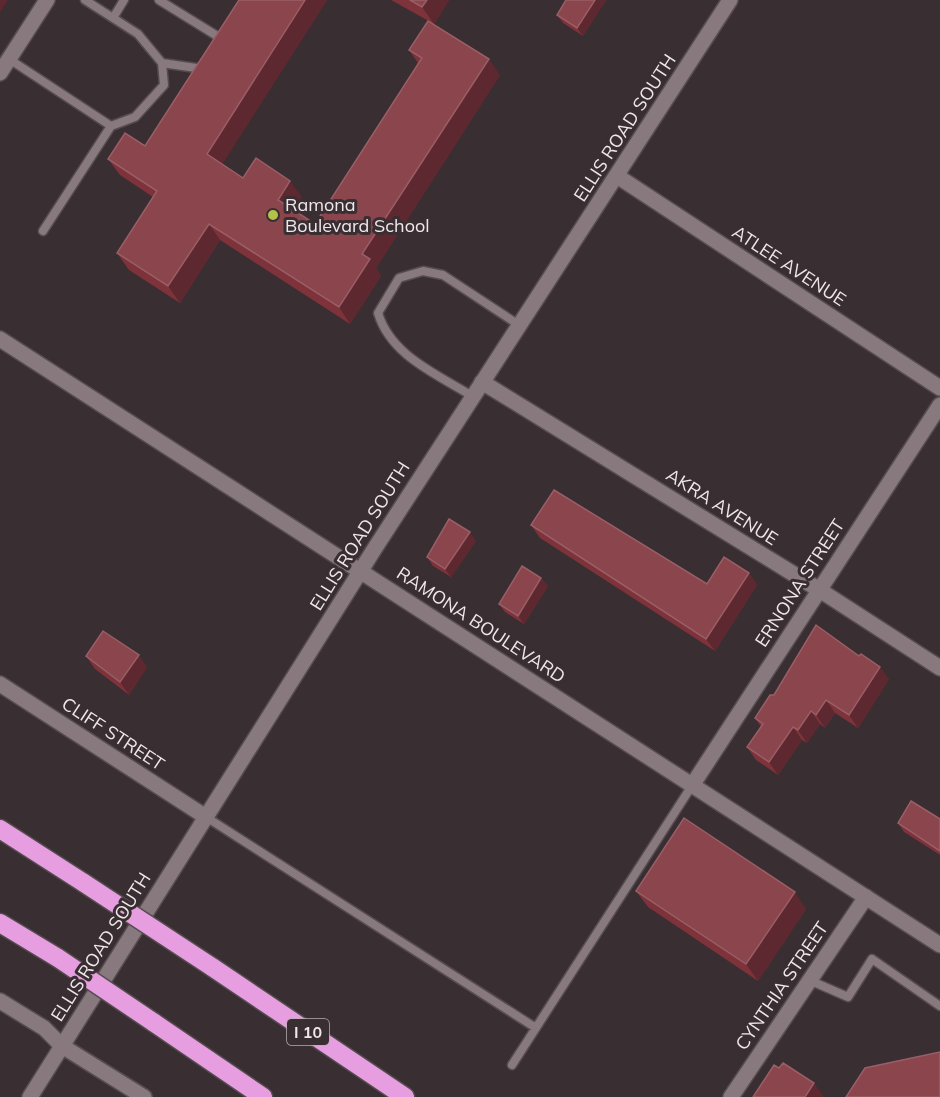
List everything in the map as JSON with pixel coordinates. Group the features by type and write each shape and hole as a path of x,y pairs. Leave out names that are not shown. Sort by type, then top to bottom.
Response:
{"highway":[{"name":"I 10","path":"0,829 212,967 405,1097"},
{"path":"0,923 58,958 263,1097"}],"street":[{"path":"0,73 47,0"},
{"name":"ELLIS ROAD SOUTH","path":"30,1097 472,396 730,0"},
{"name":"ATLEE AVENUE","path":"617,176 940,388"},
{"name":"RAMONA BOULEVARD","path":"0,339 940,945"},
{"name":"AKRA AVENUE","path":"482,382 818,589 940,668"},
{"name":"ERNONA STREET","path":"693,784 940,405"},
{"name":"CLIFF STREET","path":"0,684 206,817"},
{"name":"CYNTHIA STREET","path":"731,1097 866,897"},
{"path":"0,1001 44,1028 62,1046 144,1097"}],"lane":[{"path":"43,231 111,126 135,117 164,85 162,63 138,34 85,0"},
{"path":"113,18 124,0"},
{"path":"159,0 219,43 228,29"},
{"path":"9,59 111,126"},
{"path":"162,63 202,70 207,63"},
{"path":"472,396 404,354 383,330 378,313 399,278 423,271 443,275 519,325"},
{"path":"512,1065 693,784"},
{"path":"206,817 536,1028"},
{"path":"809,980 848,997 872,959 940,1006"}],"building":[{"path":"239,0 305,0 207,154 243,178 256,158 290,181 278,200 315,224 422,58 409,50 428,21 489,59 362,254 370,259 339,307 209,224 168,286 117,253 157,191 108,159 125,133 145,146"},
{"path":"410,0 427,0 422,7"},
{"path":"566,0 595,0 577,28 557,15"},
{"path":"554,490 707,584 724,557 749,573 706,639 531,525"},
{"path":"449,519 470,532 445,569 427,557"},
{"path":"522,566 541,578 518,616 499,604"},
{"path":"816,625 859,656 861,654 880,667 849,715 826,700 816,715 811,711 798,730 793,727 769,762 747,747 763,724 755,718 770,695 774,695"},
{"path":"103,631 139,655 120,682 86,656"},
{"path":"911,801 940,819 940,851 898,823"},
{"path":"684,818 795,892 746,964 636,891"},
{"path":"940,1052 940,1097 846,1097 865,1068"},
{"path":"783,1063 814,1083 805,1097 753,1097 774,1065 779,1068"}],"place":[{"name":"Ramona Boulevard School","path":"273,215"}]}
